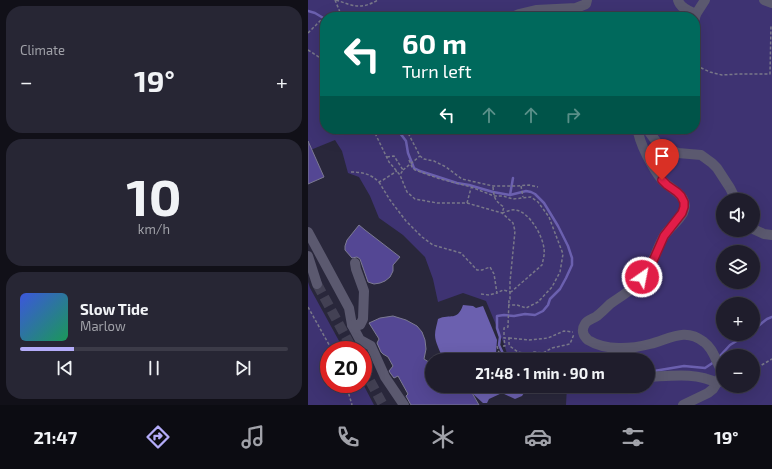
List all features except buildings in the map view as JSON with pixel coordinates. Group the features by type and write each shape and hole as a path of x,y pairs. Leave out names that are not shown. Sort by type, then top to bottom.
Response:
{"street":[{"path":"528,12 536,10 576,8 586,4 587,0"},
{"path":"678,0 679,4 689,12"},
{"path":"698,12 705,0"},
{"path":"764,0 772,3"},
{"path":"639,134 644,150 650,161 662,180 681,196 684,202 684,207 682,213 664,236 653,261 642,277 634,286 597,316 588,321 578,332 594,343 619,348 650,344 680,334 695,336 708,346 716,361"},
{"path":"651,134 658,144 670,150 678,153 701,155 717,168 732,193"},
{"path":"308,232 349,308 352,325 360,340 371,346 385,377 404,405"},
{"path":"760,232 772,235"},
{"path":"308,256 317,284"},
{"path":"352,325 360,325 363,319 364,291 355,263"},
{"path":"655,377 693,376 709,379 716,382"},
{"path":"683,405 708,393 716,384"}],"path":[{"path":"336,0 354,7 367,5 378,0"},
{"path":"336,0 340,12"},
{"path":"308,33 320,21"},
{"path":"700,67 710,72 722,75 771,74 770,54 772,25"},
{"path":"308,50 320,58"},
{"path":"376,134 387,157 400,175 407,192 415,198 437,203 467,203 502,213 514,210 521,212 533,223 540,232 544,249 542,265 511,292"},
{"path":"409,134 420,156 424,159 434,160 462,179 493,186 503,187 529,185 538,187"},
{"path":"387,157 394,156 404,169"},
{"path":"400,175 404,169 420,156"},
{"path":"409,160 415,170 440,179 471,187 494,196 503,196 513,199 531,197 538,202 549,217 563,254 560,272 552,287 538,302 526,308 517,305 508,306"},
{"path":"379,182 397,171"},
{"path":"351,172 366,173 375,178 406,221 422,237 433,245 461,253 476,270 482,270 490,267 494,274 497,293"},
{"path":"493,186 496,201 504,207 502,213"},
{"path":"521,186 523,197"},
{"path":"467,203 471,187"},
{"path":"502,213 512,224 515,231 510,282 511,292 508,306 508,327 504,328 505,346 502,346"},
{"path":"481,294 489,295 503,290 511,292"},
{"path":"308,307 327,341"},
{"path":"504,338 509,338 529,340 548,338 564,331 578,332 570,344 552,348 543,353 534,352 527,354 518,352 509,344 509,338"},
{"path":"497,346 499,353"},
{"path":"760,366 772,360"},
{"path":"349,393 352,405"}],"shaded area":[{"path":"308,0 772,0 772,405 566,405 567,393 655,393 655,353 507,353 486,301 463,293 438,302 433,279 425,257 403,235 379,218 370,196 359,177 348,173 342,151 335,140 308,151"},
{"path":"308,282 339,341 320,341 320,393 368,393 374,405 308,405"},
{"path":"463,305 473,306 476,308 483,306 497,340 496,353 440,353 435,338 438,319 456,315 461,310"},
{"path":"472,393 502,393 489,399 487,403 483,403"},
{"path":"502,393 524,393 522,396 515,399"}],"waterway":[{"path":"308,11 320,16"},
{"path":"401,134 406,141 408,153 414,168 420,171 457,183 493,192 510,195 526,191 535,194 544,203 568,246 572,258 572,265 560,289 550,299 548,305 543,311 535,315 525,314 514,316 497,316 497,328 500,337 499,345 503,353"},
{"path":"510,195 513,178"},
{"path":"760,324 772,317"},
{"path":"726,349 737,341"},
{"path":"655,371 684,366 705,368 714,362"}],"tunnel":[{"path":"317,284 348,341"},
{"path":"372,385 383,405"}],"route":[{"path":"642,277 653,261 664,236 682,213 684,207 684,202 681,196 662,180"}]}
